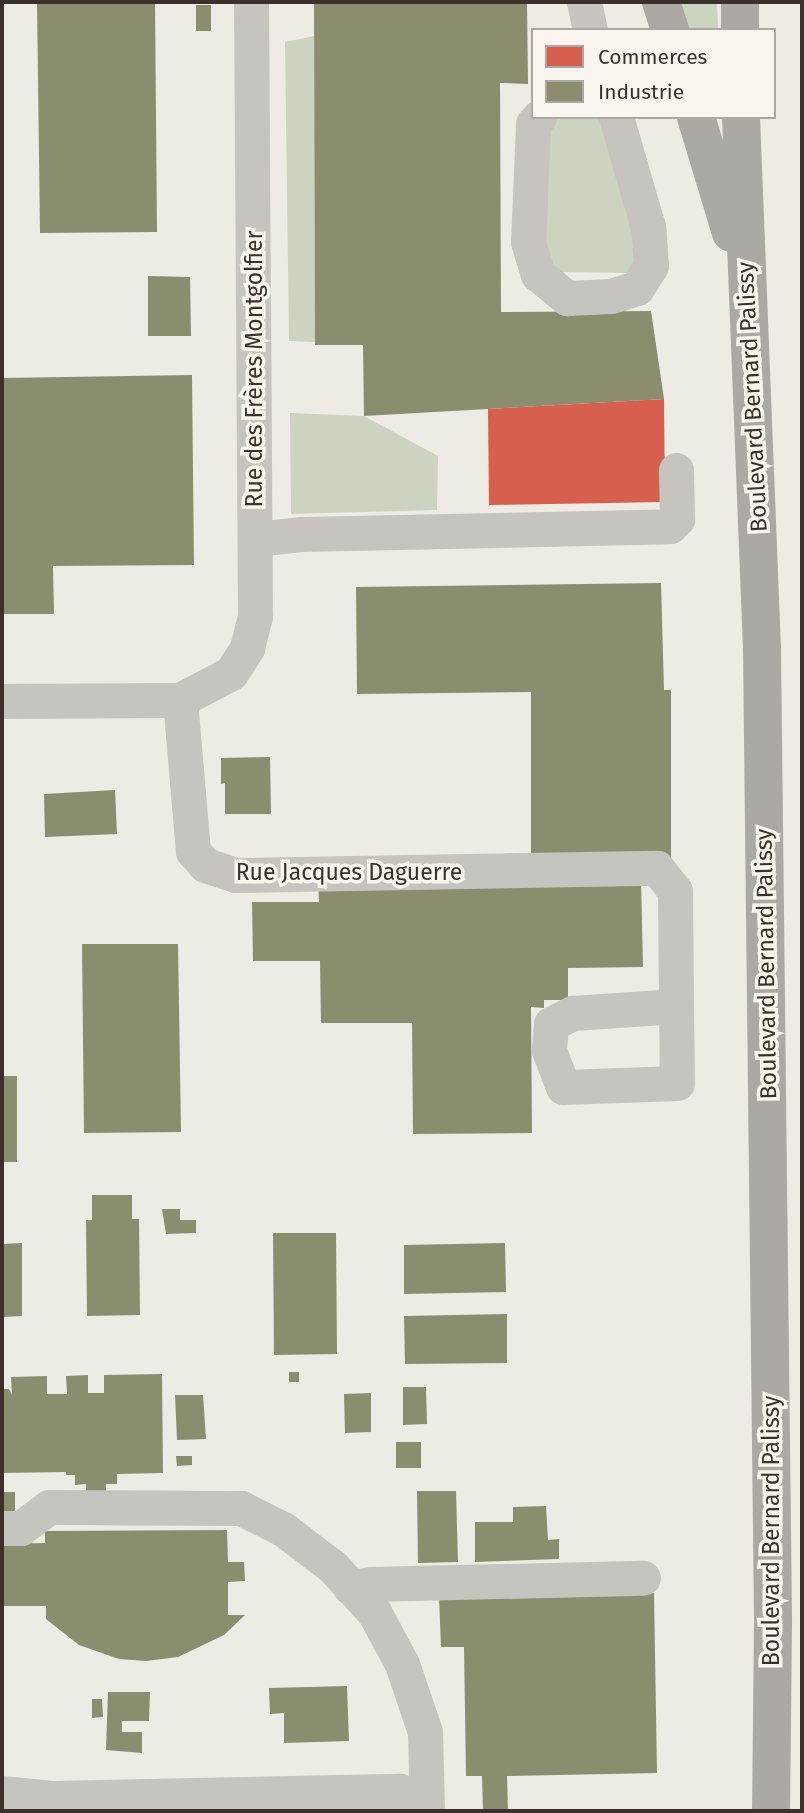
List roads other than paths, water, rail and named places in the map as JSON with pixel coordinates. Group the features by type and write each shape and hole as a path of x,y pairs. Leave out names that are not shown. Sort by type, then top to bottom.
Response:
{"main road":[{"path":"661,2 669,28"},
{"path":"740,2 740,28"},
{"path":"697,119 746,288"},
{"name":"Boulevard Bernard Palissy","path":"741,119 762,649 773,1624 771,1811"}],"street":[{"name":"Rue des Frères Montgolfier","path":"180,700 231,673 247,648 255,615 251,2"},
{"path":"537,119 533,124 528,242 538,274 567,298 611,296 636,288 651,266 648,227 617,119"},
{"path":"255,539 301,534 670,526 677,519 676,471"},
{"path":"2,701 180,700"},
{"name":"Rue Jacques Daguerre","path":"180,700 193,850 205,866 234,875 657,869 674,891 676,1006"},
{"path":"2,1528 21,1528 49,1507 241,1508 283,1529 333,1567 374,1612 402,1664 425,1732 428,1811"},
{"path":"350,1587 371,1584 643,1578"},
{"path":"2,1793 52,1798 400,1791 417,1811"}]}
